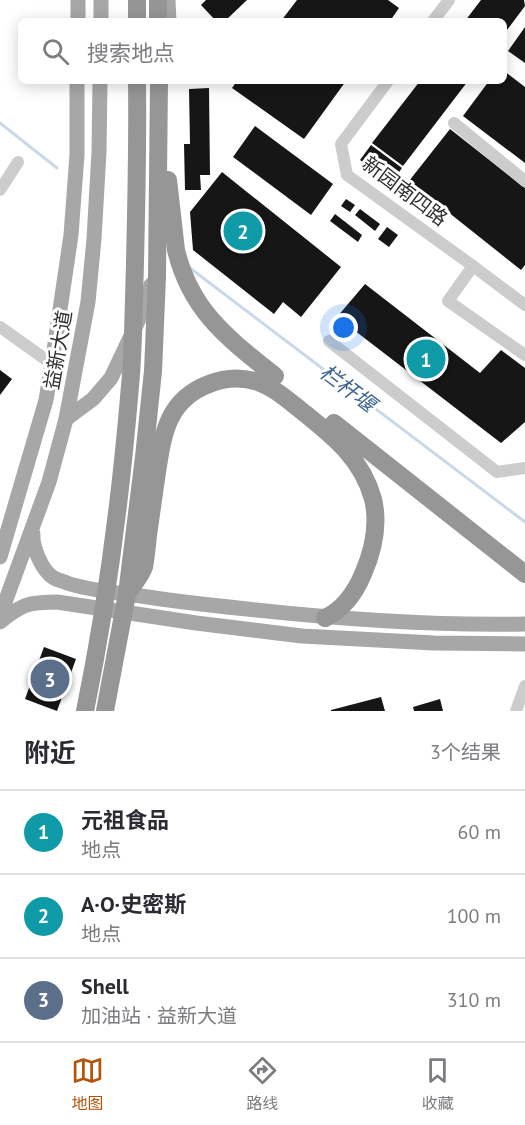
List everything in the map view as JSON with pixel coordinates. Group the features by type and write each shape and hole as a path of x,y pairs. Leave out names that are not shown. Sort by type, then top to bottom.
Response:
{"highway":[{"path":"137,0 137,18"},
{"path":"158,0 158,18"},
{"path":"85,711 112,552 130,384 137,195 137,84"},
{"path":"159,90 175,240 186,281 198,303 220,331 271,381 283,396 349,453 361,471 373,501 375,525 369,560 349,598 334,614 325,618"},
{"path":"105,711 127,594 153,371 159,90"},
{"path":"127,594 143,569 162,437 174,410 198,389 219,380 229,379 271,381 525,574"}],"main road":[{"path":"78,0 78,18"},
{"path":"101,0 101,18"},
{"path":"168,0 169,18"},
{"name":"益新大道","path":"0,557 46,400 52,364 71,235 77,155 78,84"},
{"name":"益新大道","path":"0,616 49,483 66,419 88,302 99,152 100,84"},
{"path":"66,419 93,399 111,378 148,300 164,216 168,84"},
{"path":"33,530 33,541 37,554 46,570 54,578 80,587 325,618 525,624"},
{"path":"0,622 17,608 35,602 57,602 302,636 434,643 525,644"}],"street":[{"path":"435,18 449,0"},
{"name":"新园南四路","path":"386,84 341,144 347,175 525,305"},
{"path":"454,123 525,181"},
{"path":"0,190 18,162"},
{"path":"473,266 448,302 525,355"},
{"path":"0,327 52,364"},
{"path":"329,341 497,472 525,468"},
{"path":"516,711 525,686"}],"building":[{"path":"206,0 247,0 228,18 213,18 201,5"},
{"path":"297,0 388,0 399,8 392,18 283,18"},
{"path":"481,0 524,0 525,6 507,30 507,18 467,18"},
{"path":"525,27 525,63 508,51"},
{"path":"507,73 525,87 525,163 463,116 487,84 507,84"},
{"path":"235,84 344,84 304,139 232,88"},
{"path":"418,84 466,84 403,166 372,143"},
{"path":"209,88 210,175 200,175 201,190 185,190 184,144 190,144 189,89"},
{"path":"255,126 333,184 311,215 233,157"},
{"path":"450,129 525,188 525,265 521,270 409,181"},
{"path":"371,145 402,168 391,183 360,160"},
{"path":"222,172 341,267 301,317 283,302 274,314 193,250 190,212"},
{"path":"346,199 355,205 350,212 341,206"},
{"path":"360,209 380,224 375,231 355,215"},
{"path":"335,214 362,235 358,242 330,221"},
{"path":"387,227 398,235 389,247 378,239"},
{"path":"365,284 480,373 501,350 525,368 525,422 501,443 337,317"},
{"path":"0,370 12,379 0,395"},
{"path":"44,647 76,659 57,711 25,699"},
{"path":"381,697 385,711 331,711 331,710"},
{"path":"440,699 443,711 414,711 413,707"}],"waterway":[{"name":"栏杆堰","path":"0,123 57,168"},
{"name":"栏杆堰","path":"190,268 525,522"}],"place":[{"name":"A·O·史密斯","path":"243,231"},
{"name":"元祖食品","path":"426,359"},
{"name":"Shell","path":"50,679"}]}
